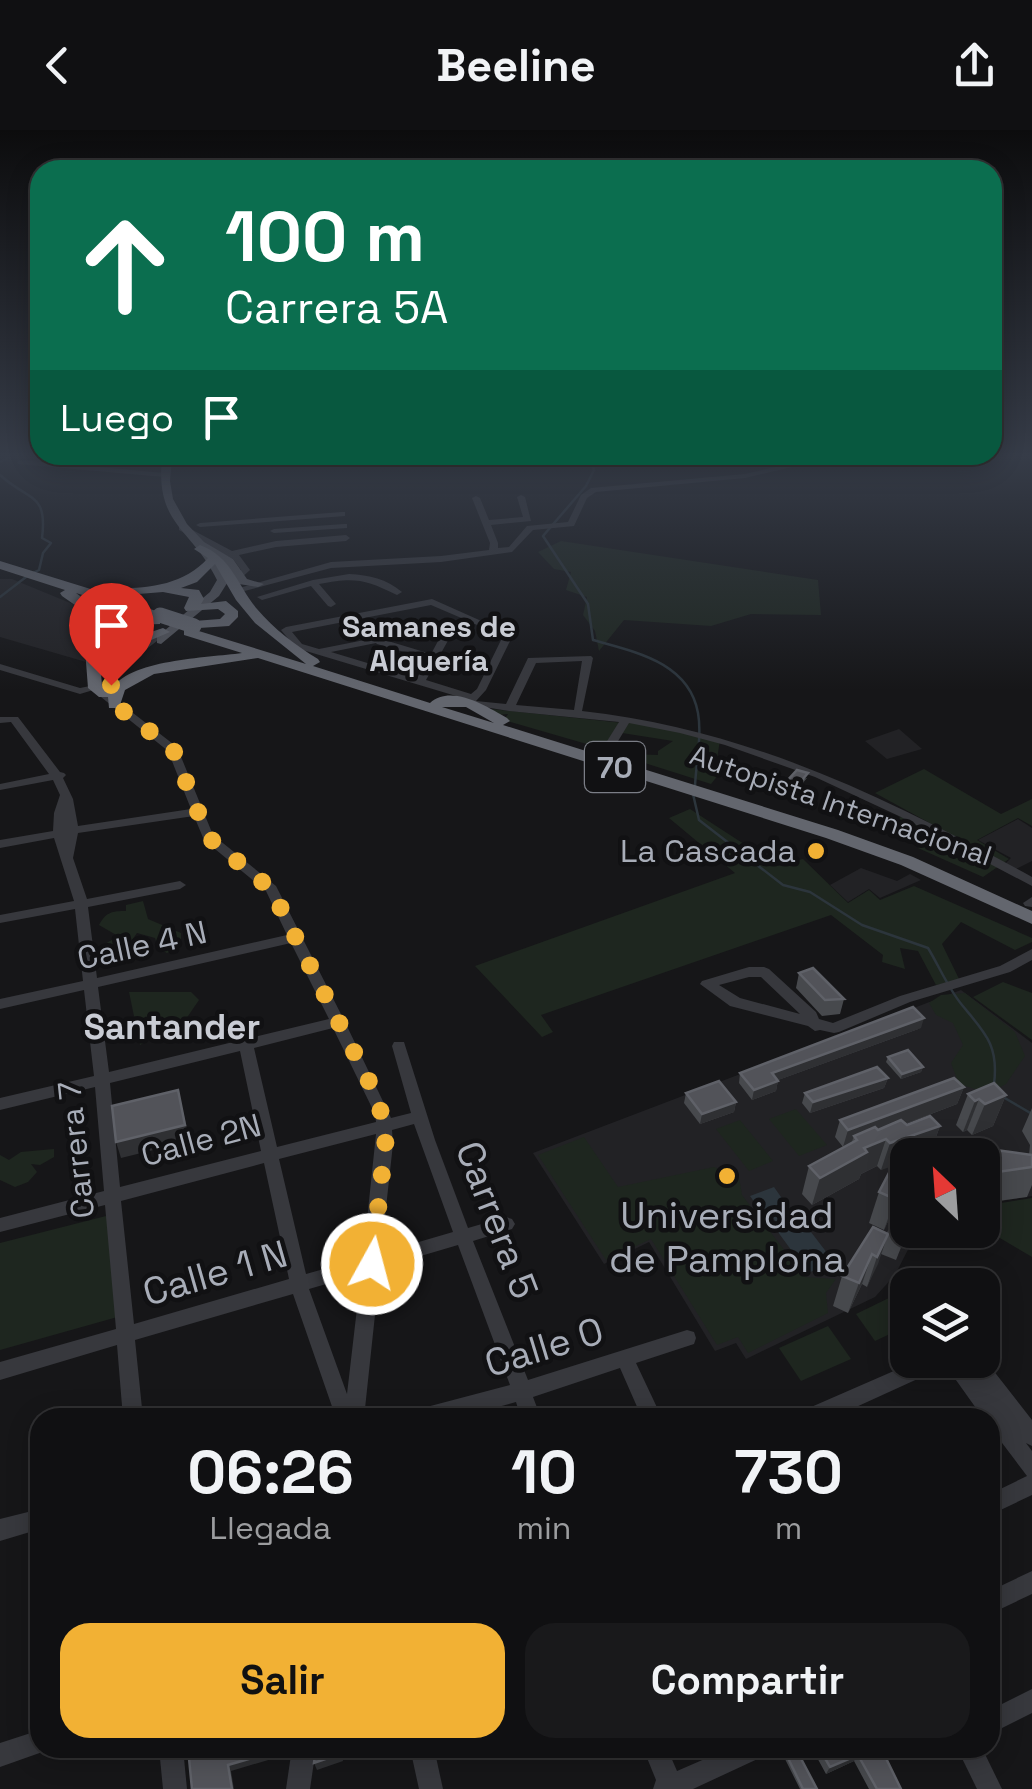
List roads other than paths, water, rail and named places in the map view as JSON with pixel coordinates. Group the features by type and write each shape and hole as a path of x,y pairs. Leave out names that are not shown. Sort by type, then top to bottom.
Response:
{"highway":[{"path":"197,546 224,562 288,646 319,658"},
{"path":"63,588 120,593 192,580 205,572 212,561"},
{"name":"Autopista Internacional","path":"0,568 161,624 319,658 436,702 507,710 605,754 846,830 1032,907"},
{"path":"63,588 90,611 105,695 148,671 241,656 290,662"},
{"path":"165,591 194,594 195,608 221,604 232,614 224,622 194,629 203,646 188,655 159,650 161,624 147,602 165,591"},
{"name":"Autopista Internacional","path":"194,629 844,838 1032,907"},
{"path":"436,702 472,701 507,710"}],"main road":[{"path":"161,624 195,608 222,576 188,535"},
{"path":"197,546 208,546 235,559 238,583 265,591"}],"street":[{"path":"194,535 235,559 276,544 346,542 345,535"},
{"path":"275,535 276,544"},
{"path":"493,535 493,551"},
{"path":"494,535 505,550"},
{"path":"265,591 328,566 505,550 517,547 523,535"},
{"path":"265,591 342,577 376,578 397,592"},
{"path":"314,584 331,604"},
{"path":"432,602 478,621 509,637 482,690 472,701 420,682 319,658 296,644 287,629 432,602"},
{"path":"319,658 375,640 478,621"},
{"path":"105,695 161,624"},
{"path":"420,682 451,626"},
{"path":"375,640 432,657"},
{"path":"507,710 532,660 585,657 590,659 578,709"},
{"path":"0,667 105,695 173,749 197,812 215,846 268,884 378,1099 384,1123 355,1408"},
{"path":"0,678 28,676"},
{"path":"507,710 578,709 673,719"},
{"path":"507,710 626,720 738,744 912,814 1032,882"},
{"path":"0,720 14,719 60,775 76,830 68,856"},
{"path":"605,754 626,720"},
{"path":"0,787 60,775"},
{"path":"0,844 56,834 65,797"},
{"path":"76,830 197,812"},
{"name":"Carrera 7","path":"56,834 78,880 114,1195 132,1408"},
{"path":"0,919 180,884"},
{"name":"Calle 4 N","path":"0,1004 295,938"},
{"path":"815,1026 811,1016 764,972 707,984 735,1002 815,1026 840,1027 905,999 1005,969 1032,954"},
{"path":"0,1104 338,1022"},
{"path":"246,1046 299,1285 342,1408"},
{"name":"Carrera 5","path":"398,1046 461,1237 528,1408"},
{"name":"Calle 2N","path":"0,1225 270,1152 419,1117"},
{"name":"Calle 1 N","path":"0,1371 506,1224"},
{"name":"Calle 0","path":"459,1408 522,1392 688,1338"},
{"path":"625,1359 647,1408"},
{"path":"832,1408 899,1378"},
{"path":"967,1378 992,1408"},
{"path":"982,1378 995,1408"},
{"path":"1000,1417 1032,1436"},
{"path":"1000,1418 1032,1468"},
{"path":"1000,1500 1032,1484"},
{"path":"0,1530 30,1522"},
{"path":"1000,1598 1032,1582"},
{"path":"1000,1717 1032,1701"},
{"path":"0,1755 30,1745"},
{"path":"172,1758 175,1789"},
{"path":"298,1789 303,1758"},
{"path":"424,1758 431,1789"},
{"path":"659,1758 670,1788 734,1758"},
{"path":"974,1758 990,1789"}],"waterway":[{"path":"33,573 39,570 43,553 51,543 42,535"},
{"path":"543,535 588,604 593,640 658,662 684,682 693,696 699,731 695,786"},
{"path":"0,597 26,577"},
{"path":"693,794 699,820 783,885 810,892 862,925 928,948 952,991 989,1040 994,1084"},
{"path":"1003,1097 1032,1114"}],"place":[{"name":"La Cascada","path":"816,851"},
{"name":"Universidad de Pamplona","path":"727,1176"}],"district":[{"name":"Samanes de Alquería","path":"429,643"},
{"name":"Santander","path":"172,1027"}]}
